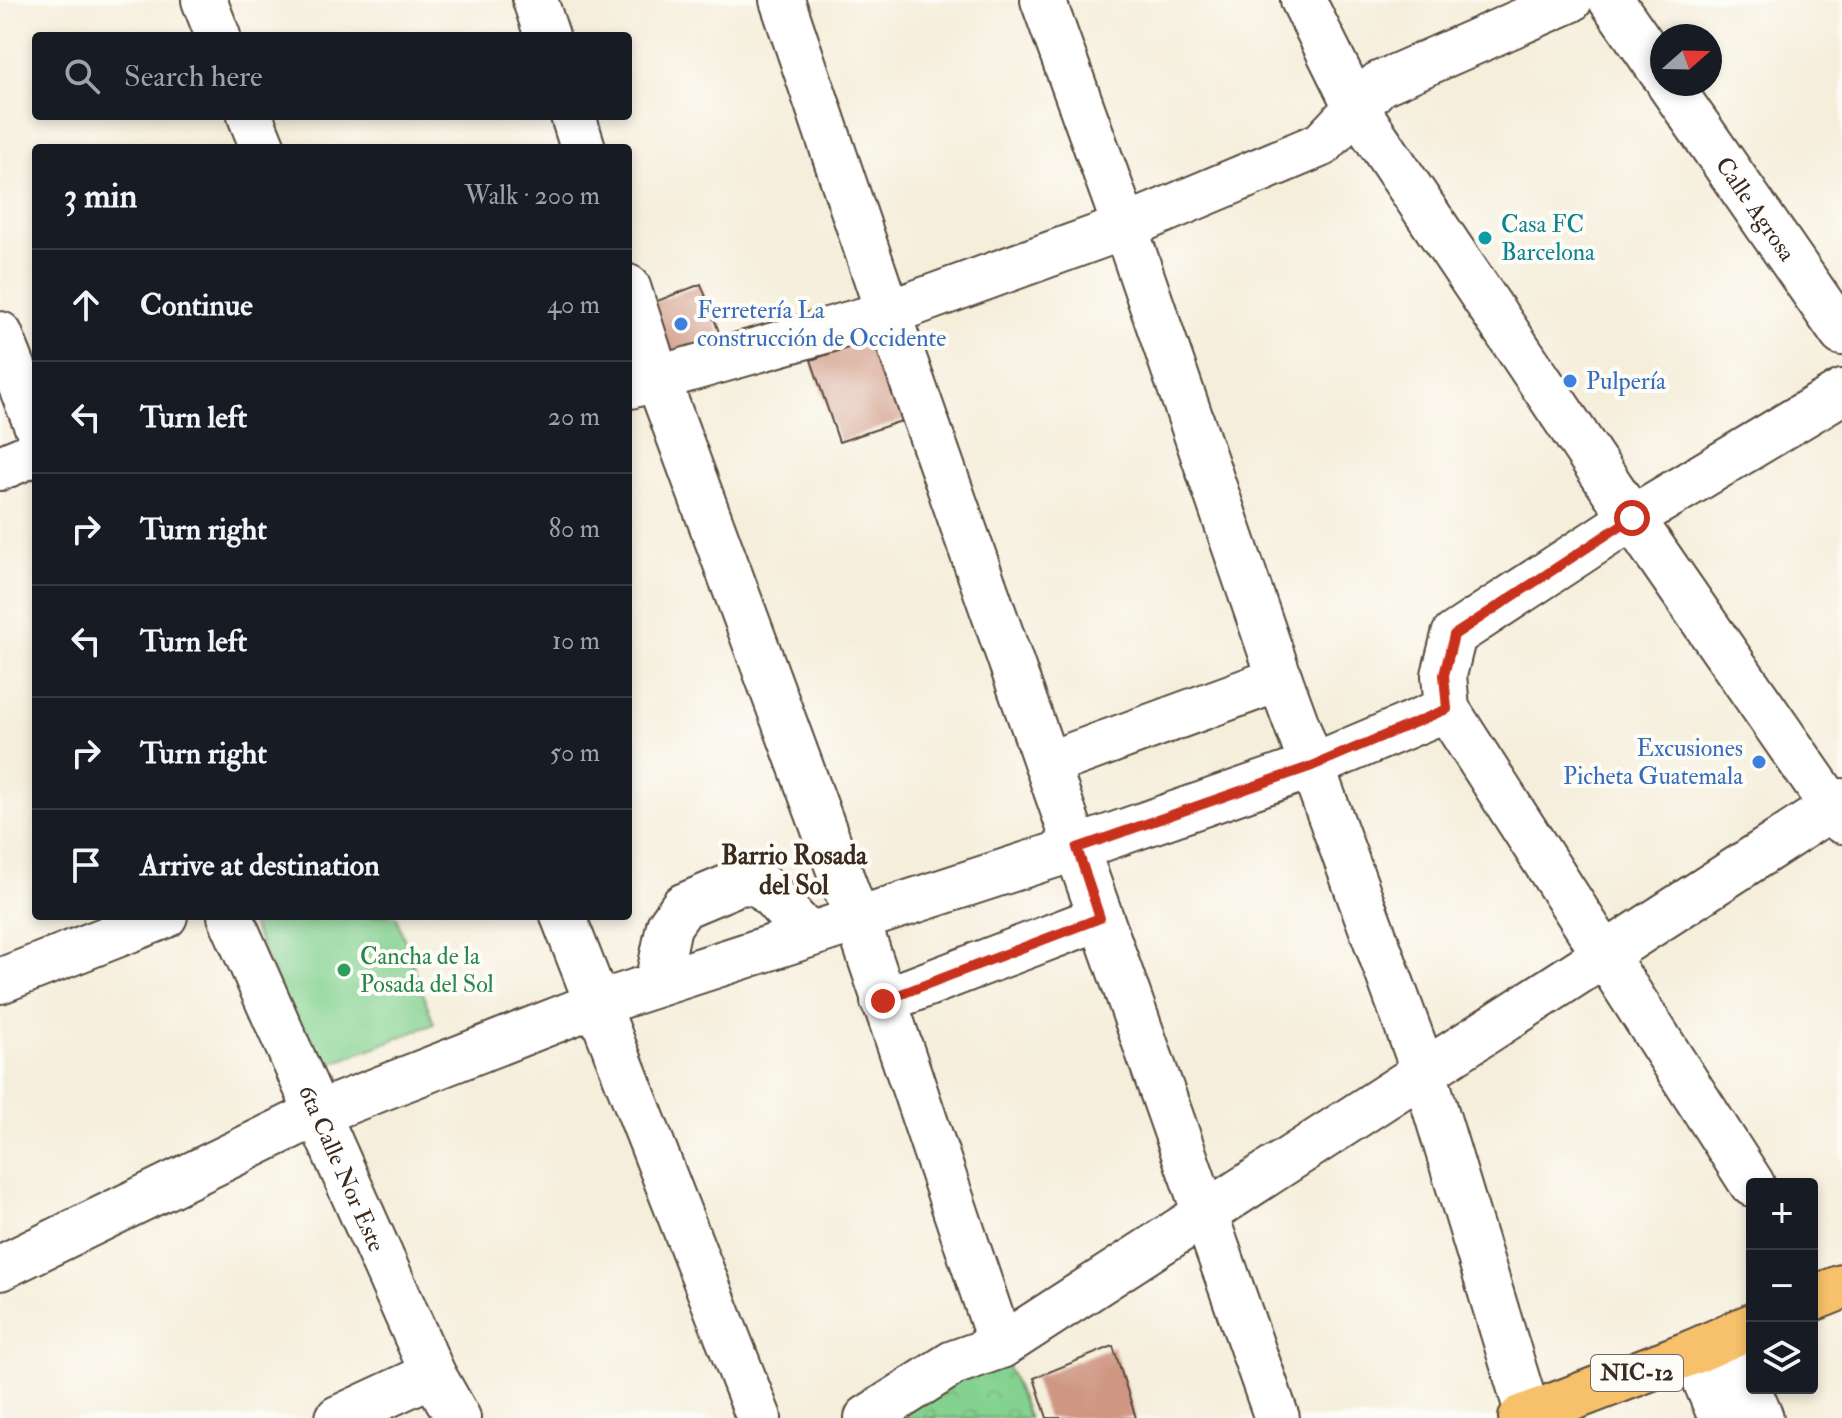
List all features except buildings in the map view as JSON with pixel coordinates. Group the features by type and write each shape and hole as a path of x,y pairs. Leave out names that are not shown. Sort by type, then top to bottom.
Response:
{"highway":[{"name":"NIC-12","path":"1524,1416 1724,1338"}],"street":[{"path":"204,0 216,32"},
{"path":"535,0 546,32"},
{"path":"782,0 888,313 1277,1418"},
{"path":"1043,0 1125,227 1280,679 1424,1072 1524,1416"},
{"path":"867,1418 953,1363 1001,1346 1606,954 1839,810 1632,518 1357,109 1303,0"},
{"path":"642,382 888,313 1125,227 1322,144 1379,84 1570,0"},
{"path":"1611,0 1650,56"},
{"name":"Calle Agrosa","path":"1677,96 1842,333"},
{"path":"252,120 261,144"},
{"path":"574,120 582,144"},
{"path":"632,314 642,382 857,919 1001,1346"},
{"path":"0,334 32,414"},
{"path":"1748,1178 1447,709 1444,675 1454,635 1632,518 1842,392"},
{"path":"0,468 32,455"},
{"path":"1048,764 1280,679"},
{"path":"0,1268 316,1114 597,1004 1077,848 1312,766 1447,709"},
{"path":"657,984 669,926 683,906 738,883 752,882 765,888 808,935"},
{"path":"883,1001 1100,918"},
{"path":"0,981 155,920"},
{"name":"6ta Calle Nor Este","path":"232,920 433,1374 458,1418"},
{"path":"565,920 759,1418"},
{"path":"1721,1418 1724,1338"},
{"path":"1724,1338 1761,1418"},
{"path":"338,1418 433,1374"}],"green space":[{"name":"Cancha de la Posada del Sol","path":"250,920 397,920 434,1024 316,1070"},
{"path":"1001,1350 1029,1418 895,1418"}],"place":[{"name":"Casa FC Barcelona","path":"1485,238"},
{"name":"Ferretería La construcción de Occidente","path":"681,324"},
{"name":"Pulpería","path":"1570,381"},
{"name":"Excusiones Picheta Guatemala","path":"1759,762"},
{"name":"Cancha de la Posada del Sol","path":"344,970"}],"district":[{"name":"Barrio Rosada del Sol","path":"794,871"}],"route":[{"path":"883,1001 1100,918 1077,848 1312,766 1447,709 1444,675 1454,635 1632,518"}]}
